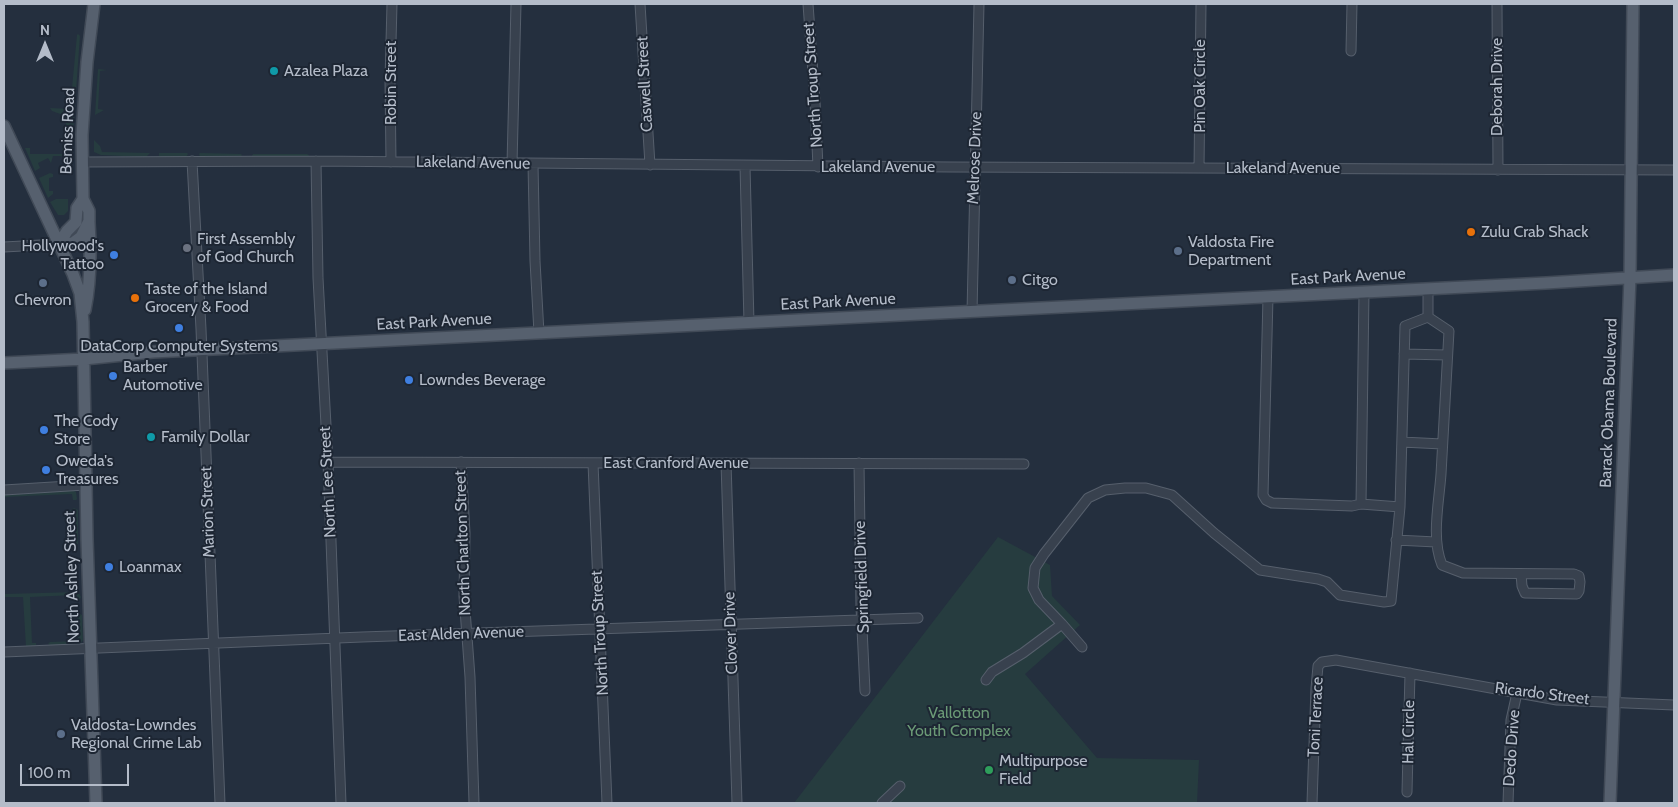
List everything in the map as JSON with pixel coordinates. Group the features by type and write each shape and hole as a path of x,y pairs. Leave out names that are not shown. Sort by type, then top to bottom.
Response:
{"main road":[{"name":"Bemiss Road","path":"83,322 90,289 91,250 89,211 83,199 84,96 94,4"},
{"name":"Barack Obama Boulevard","path":"1610,803 1630,278 1633,4"},
{"name":"North Ashley Street","path":"4,126 80,292 83,322 96,803"},
{"name":"Bemiss Road","path":"59,244 66,231 76,222 77,208 83,199"},
{"path":"59,244 73,243 81,237 89,221"},
{"name":"East Park Avenue","path":"4,363 84,359 133,353 202,349 1546,284 1674,275"}],"street":[{"name":"Robin Street","path":"391,162 390,80 392,4"},
{"path":"512,164 516,4"},
{"name":"Caswell Street","path":"640,4 650,165"},
{"name":"North Troup Street","path":"808,4 818,166"},
{"name":"Melrose Drive","path":"972,312 979,4"},
{"name":"Pin Oak Circle","path":"1199,168 1200,4"},
{"path":"1351,51 1352,4"},
{"name":"Deborah Drive","path":"1497,4 1498,170"},
{"name":"Lakeland Avenue","path":"82,162 391,162 745,166 1674,170"},
{"name":"Marion Street","path":"192,162 202,349 220,803"},
{"name":"North Lee Street","path":"316,162 318,278 328,462 341,803"},
{"path":"533,164 539,333"},
{"path":"745,166 749,323"},
{"path":"4,247 59,244"},
{"path":"1428,289 1428,317"},
{"path":"1361,504 1364,292"},
{"path":"1268,297 1263,495 1266,500 1272,503 1352,506 1361,504 1400,507"},
{"path":"1082,647 1039,600 1033,588 1035,568 1049,547 1088,498 1105,490 1146,488 1172,496 1260,570 1318,579 1327,582 1340,595 1384,602 1390,601 1400,507 1405,326 1428,317"},
{"path":"1428,317 1448,332 1437,552 1442,565 1463,573 1574,574 1579,576 1579,591 1577,594 1525,593 1521,574"},
{"path":"1404,354 1447,355"},
{"path":"1402,442 1442,444"},
{"name":"East Cranford Avenue","path":"328,462 1024,464"},
{"name":"North Charlton Street","path":"461,462 465,533 464,596 470,677 474,803"},
{"name":"North Troup Street","path":"593,463 607,803"},
{"name":"Clover Drive","path":"726,463 737,803"},
{"name":"Springfield Drive","path":"859,463 861,607 865,691"},
{"path":"4,490 86,486"},
{"path":"1396,540 1436,542"},
{"name":"East Alden Avenue","path":"4,652 600,628 918,618"},
{"path":"986,680 992,672 1023,653 1062,624"},
{"name":"Toni Terrace","path":"1312,803 1318,666 1322,662 1336,660 1410,673"},
{"name":"Ricardo Street","path":"1410,673 1557,700 1674,705"},
{"name":"Hal Circle","path":"1407,792 1410,673"},
{"name":"Dedo Drive","path":"1508,803 1511,720 1517,692"},
{"path":"882,803 900,786"}],"green space":[{"path":"78,34 80,36 71,160 70,162 70,156 68,156 68,162 65,156 53,156 51,163 48,158 38,163 40,168 35,171 25,148 30,148 30,154 62,154 62,146 66,138 68,113 63,111 63,115 52,111 50,108 70,109"},
{"path":"98,69 107,70 100,71 98,109 104,110 95,115"},
{"path":"94,140 100,146 102,152 150,153 146,157 101,155 94,152"},
{"path":"159,153 188,154 186,157 161,157"},
{"path":"200,153 242,155 239,158 200,157"},
{"path":"253,154 309,155 308,158 255,158 252,156"},
{"path":"50,173 53,174 53,177 49,178 49,191 53,191 53,194 48,198 39,178"},
{"path":"56,199 68,199 68,211 64,215 58,215 50,202"},
{"path":"72,490 76,492 76,500 73,500 72,494 4,497 4,492"},
{"path":"74,508 78,510 78,544 70,544 68,512"},
{"name":"Vallotton Youth Complex","path":"998,537 1050,565 1052,596 1080,625 1025,674 1097,758 1199,760 1197,803 794,803"},
{"path":"78,592 81,597 79,601 76,595 30,597 32,643 36,643 36,645 29,648 26,647 23,597 4,597 4,594"},
{"path":"77,614 82,615 83,640 80,644 51,646 48,644 50,642 78,641"}],"place":[{"name":"Azalea Plaza","path":"274,71"},
{"name":"Zulu Crab Shack","path":"1471,232"},
{"name":"First Assembly of God Church","path":"187,248"},
{"name":"Valdosta Fire Department","path":"1178,251"},
{"name":"Hollywood's Tattoo","path":"114,255"},
{"name":"Citgo","path":"1012,280"},
{"name":"Chevron","path":"43,283"},
{"name":"Taste of the Island Grocery & Food","path":"135,298"},
{"name":"DataCorp Computer Systems","path":"179,328"},
{"name":"Barber Automotive","path":"113,376"},
{"name":"Lowndes Beverage","path":"409,380"},
{"name":"The Cody Store","path":"44,430"},
{"name":"Family Dollar","path":"151,437"},
{"name":"Oweda's Treasures","path":"46,470"},
{"name":"Loanmax","path":"109,567"},
{"name":"Valdosta-Lowndes Regional Crime Lab","path":"61,734"},
{"name":"Multipurpose Field","path":"989,770"}]}
